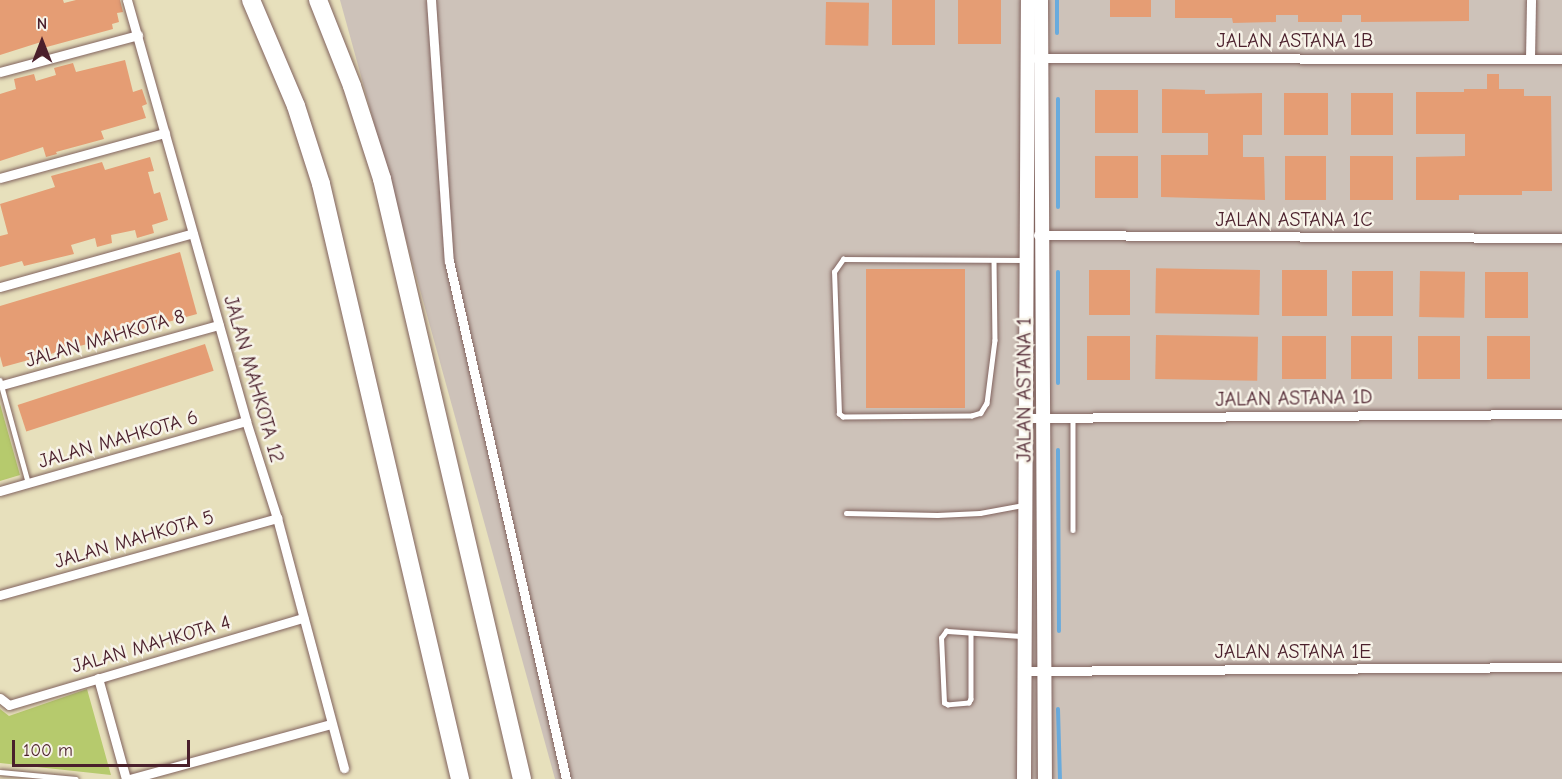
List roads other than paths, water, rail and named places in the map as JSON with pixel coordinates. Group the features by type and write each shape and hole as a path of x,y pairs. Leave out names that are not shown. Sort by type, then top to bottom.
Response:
{"highway":[{"path":"251,0 296,106 321,184 342,264 460,779"},
{"path":"318,0 371,141 402,261 522,779"}],"street":[{"name":"JALAN MAHKOTA 12","path":"128,0 246,421 277,518 344,768"},
{"path":"431,0 449,261 566,779"},
{"name":"JALAN ASTANA 1","path":"1028,0 1034,58 1042,236 1045,779"},
{"name":"JALAN ASTANA 1","path":"1024,779 1026,261 1034,58 1041,0"},
{"path":"1530,59 1531,0"},
{"path":"0,72 138,35"},
{"name":"JALAN ASTANA 1B","path":"1034,58 1562,59"},
{"path":"0,178 165,133"},
{"path":"0,287 193,233"},
{"name":"JALAN ASTANA 1C","path":"1027,236 1562,238"},
{"name":"JALAN MAHKOTA 8","path":"1,383 219,325"},
{"name":"JALAN ASTANA 1D","path":"1026,418 1562,414"},
{"name":"JALAN MAHKOTA 6","path":"0,492 246,421"},
{"name":"JALAN MAHKOTA 5","path":"0,595 277,518"},
{"name":"JALAN MAHKOTA 4","path":"0,698 9,705 303,618"},
{"name":"JALAN ASTANA 1E","path":"1025,670 1562,667"},
{"path":"98,678 128,779 331,724"}],"lane":[{"path":"994,261 995,340 987,403 981,412 972,416 843,417 839,414 834,272 838,264 843,260 1026,261"},
{"path":"1,383 29,484"},
{"path":"1073,419 1073,530"},
{"path":"846,513 937,515 980,513 1026,505"},
{"path":"971,633 971,699 969,703 948,705 944,703 941,638 946,631 1025,636"},
{"path":"0,772 76,779"}],"waterway":[{"path":"1057,0 1057,33"},
{"path":"1058,99 1058,207"},
{"path":"1058,272 1058,383"},
{"path":"1058,450 1059,631"},
{"path":"1058,709 1060,779"}]}
